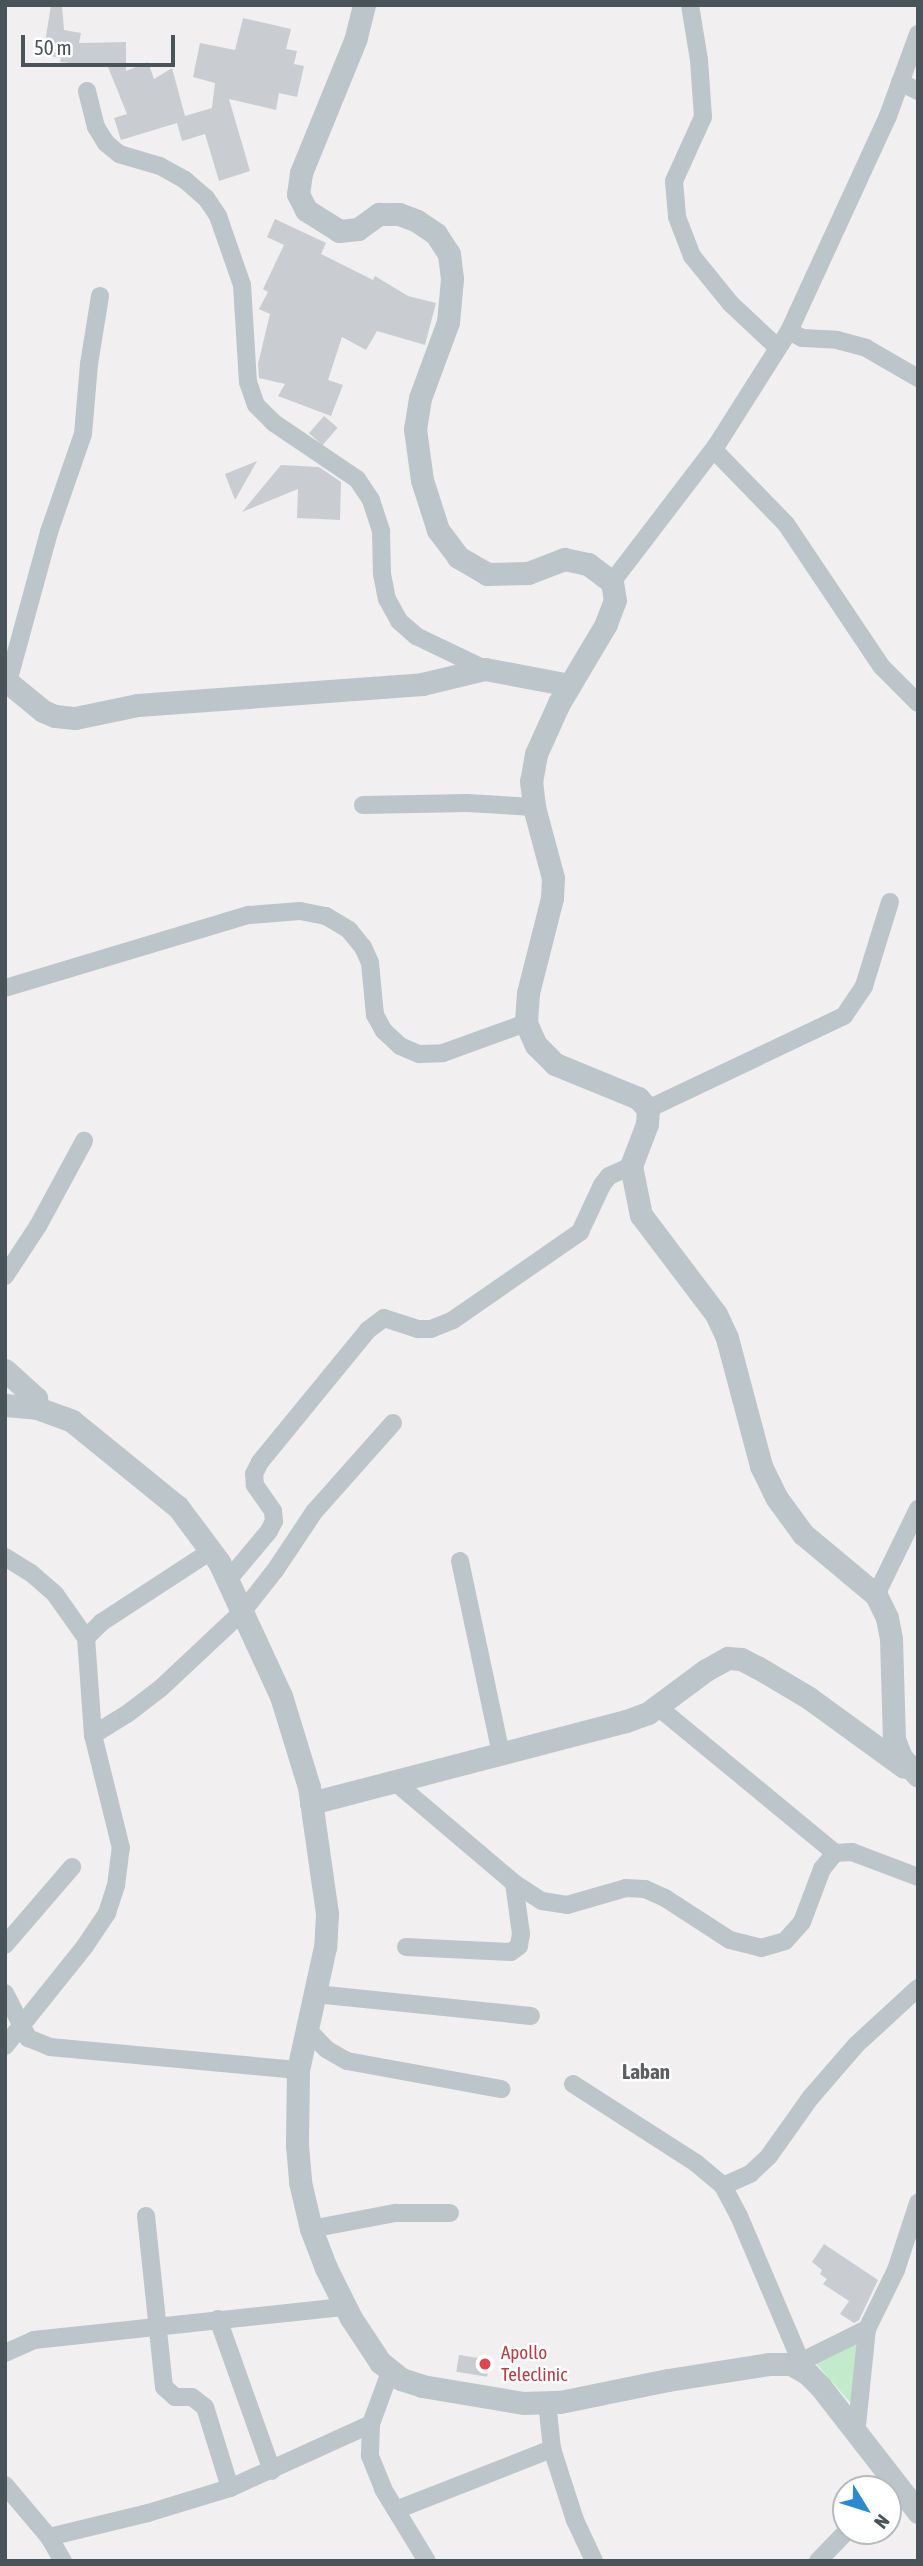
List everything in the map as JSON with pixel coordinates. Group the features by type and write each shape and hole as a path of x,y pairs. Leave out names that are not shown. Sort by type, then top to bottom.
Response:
{"street":[{"path":"364,5 356,38 301,173 298,194 306,210 339,231 358,229 379,214 399,214 417,221 436,234 449,254 452,279 447,322 421,398 415,429 422,480 438,530 458,557 487,574 528,573 564,559 588,564 612,582 615,600 606,624 549,722 536,754 531,781 534,807 553,878 552,898 528,993 526,1023 536,1045 555,1064 638,1098 648,1109 647,1124 631,1166 641,1215 702,1293 727,1338 761,1466 776,1497 803,1534 876,1595 887,1618 891,1639 894,1740 896,1749 915,1774"},
{"path":"690,5 699,60 703,117 674,181 677,218 692,256 731,304 778,348"},
{"path":"612,582 716,446 789,331 900,82 918,34"},
{"path":"900,82 918,92"},
{"path":"87,91 96,127 106,143 119,153 160,166 185,180 206,198 218,216 242,285 248,382 256,405 274,423 337,463 371,500 381,531 382,573 387,599 399,621 416,636 485,669 570,685"},
{"path":"100,296 89,364 83,434 49,532 7,681 43,710 55,716 75,718 138,705 422,684 485,669"},
{"path":"789,331 802,338 837,341 866,348 918,378"},
{"path":"716,446 716,452 786,524 881,666 918,703"},
{"path":"363,805 467,803 534,807"},
{"path":"648,1109 844,1016 864,986 890,902"},
{"path":"5,988 249,915 300,911 326,916 349,930 363,947 370,963 375,1015 384,1031 400,1046 419,1054 443,1053 526,1023"},
{"path":"5,1276 38,1226 84,1141"},
{"path":"228,1580 269,1531 274,1521 273,1511 255,1485 254,1474 260,1462 368,1330 384,1318 418,1329 431,1329 453,1320 580,1232 601,1185 610,1176 631,1166"},
{"path":"5,1370 36,1398 37,1408"},
{"path":"5,1405 37,1408 72,1421 178,1507 211,1551 228,1580 291,1723 311,1803 327,1914 325,1947 298,2070 297,2145 300,2182 311,2229 345,2307 375,2355 390,2372 401,2379 445,2391 524,2403 547,2402 769,2364 797,2362 867,2329"},
{"path":"93,1735 162,1688 243,1611 276,1569 314,1512 393,1423"},
{"path":"876,1595 918,1509"},
{"path":"86,1638 102,1622 211,1551"},
{"path":"5,1557 31,1573 55,1594 86,1638 93,1735 121,1848 116,1885 107,1913 85,1946 19,2025 5,2046"},
{"path":"460,1561 501,1754"},
{"path":"311,1803 626,1721 657,1707 706,1670 728,1658 741,1659 757,1667 915,1774"},
{"path":"657,1707 835,1853 852,1852 918,1877"},
{"path":"394,1782 514,1884 542,1901 567,1905 626,1888 645,1889 665,1898 730,1940 761,1948 785,1941 802,1922 822,1869 835,1853"},
{"path":"5,1945 72,1867"},
{"path":"406,1947 511,1952 519,1945 521,1934 514,1884"},
{"path":"723,2186 750,2174 769,2156 811,2097 856,2045 918,1988"},
{"path":"5,1993 28,2038 50,2047 298,2070"},
{"path":"315,1994 531,2017"},
{"path":"307,2029 326,2049 347,2061 501,2089"},
{"path":"573,2084 696,2163 723,2186 740,2216 797,2362 820,2386 882,2475"},
{"path":"856,2435 867,2329 896,2270 918,2203"},
{"path":"311,2229 394,2213 450,2213"},
{"path":"146,2216 164,2387 175,2397 192,2397 205,2407 230,2488"},
{"path":"5,2353 34,2340 345,2307"},
{"path":"218,2319 272,2471"},
{"path":"390,2372 371,2424 370,2456 383,2489 427,2561"},
{"path":"547,2402 552,2449 575,2520 594,2561"},
{"path":"49,2537 148,2514 230,2488 371,2424"},
{"path":"396,2510 552,2449"},
{"path":"5,2485 49,2537 63,2561"},
{"path":"902,2499 918,2512"},
{"path":"818,2561 833,2545"}],"green space":[{"path":"863,2339 855,2408 813,2360"}],"building":[{"path":"51,5 62,5 64,30 81,33 79,43 126,42 126,71 148,62 154,79 172,68 185,116 212,108 215,83 193,77 200,43 235,50 243,18 291,29 286,49 297,51 294,64 304,66 297,97 279,93 276,110 229,99 250,171 219,181 205,134 182,141 177,123 121,140 114,118 127,114 108,67 60,62 61,58 43,55"},
{"path":"275,219 326,243 321,254 373,280 375,276 408,296 436,303 425,345 377,331 366,350 342,337 328,380 343,385 331,416 278,396 285,384 259,378 258,364 270,314 259,309 268,292 263,289 284,245 267,237"},
{"path":"324,416 338,428 322,445 309,433"},
{"path":"257,461 235,500 225,474"},
{"path":"281,465 319,467 341,482 340,520 297,518 298,489 242,512"},
{"path":"824,2244 878,2280 859,2320 854,2323 840,2314 849,2301 823,2284 827,2279 820,2274 822,2270 812,2262"},
{"path":"459,2355 490,2360 487,2377 456,2372"}],"place":[{"name":"Apollo Teleclinic","path":"485,2364"}],"district":[{"name":"Laban","path":"646,2071"}]}
